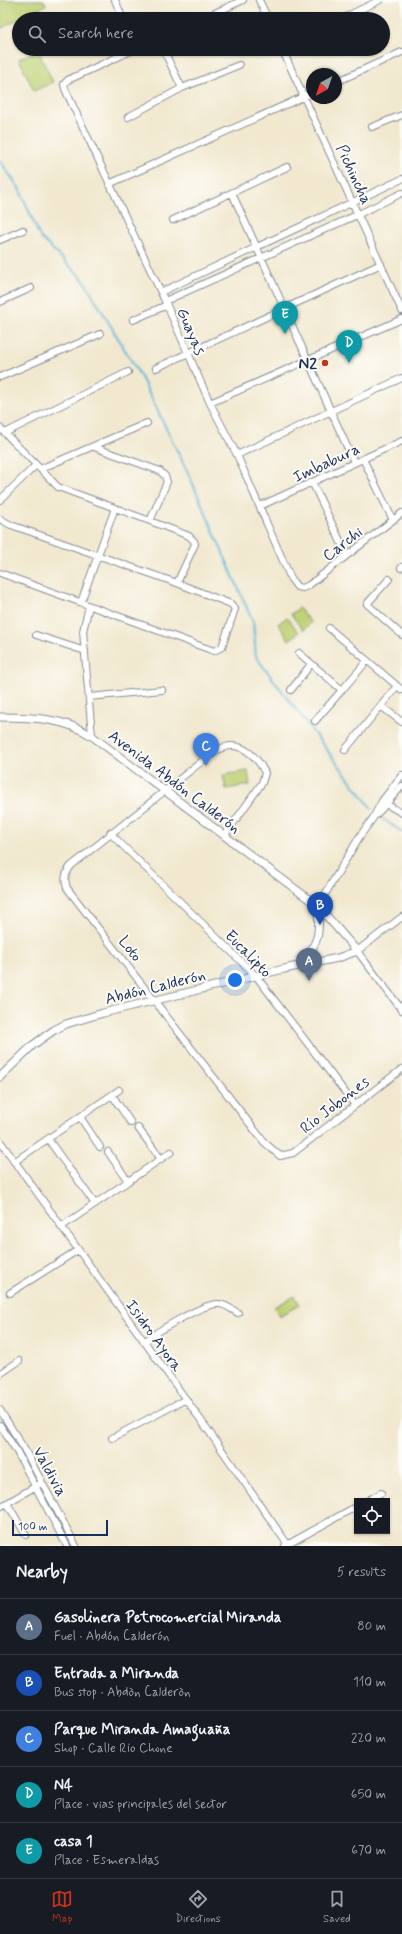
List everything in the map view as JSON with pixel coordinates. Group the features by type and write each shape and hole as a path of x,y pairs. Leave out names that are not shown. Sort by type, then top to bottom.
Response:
{"street":[{"path":"115,0 120,12"},
{"path":"217,12 242,0"},
{"path":"259,0 265,12"},
{"path":"355,12 378,0"},
{"path":"342,79 400,53 402,61"},
{"name":"Guayas","path":"121,56 72,78 64,84 109,184 161,292 210,403 237,455 292,579 297,587"},
{"path":"166,56 182,88"},
{"name":"Pichincha","path":"285,56 359,214 402,311"},
{"path":"128,117 182,88 239,65"},
{"path":"109,184 305,97"},
{"path":"372,127 402,115"},
{"path":"173,220 287,167"},
{"path":"161,292 255,246 402,179"},
{"path":"232,193 260,257 286,308 354,462"},
{"path":"132,320 260,257 359,214 402,193"},
{"path":"0,240 22,230"},
{"path":"156,368 381,264"},
{"path":"0,302 31,288"},
{"path":"210,403 307,357 402,319"},
{"path":"0,377 100,334"},
{"path":"128,372 1,429 58,487 189,536 194,541 194,544 178,583"},
{"path":"237,455 402,378"},
{"path":"0,500 38,468 94,447 147,423"},
{"name":"Imbabura","path":"260,506 402,440"},
{"path":"94,447 160,471 165,476 166,486 150,521"},
{"path":"363,459 393,520"},
{"path":"312,482 347,555"},
{"path":"81,602 115,508"},
{"name":"Carchi","path":"297,587 303,588 309,585 402,513"},
{"path":"0,519 11,525 178,583 231,604 235,609 222,647 214,651 0,573"},
{"path":"389,579 366,604 400,633 402,625"},
{"path":"89,606 83,631 92,736"},
{"path":"329,628 400,688 381,706 345,750"},
{"path":"36,635 85,651"},
{"path":"299,653 342,690"},
{"path":"315,721 367,661"},
{"path":"291,690 311,664"},
{"path":"89,697 162,690"},
{"path":"381,706 402,722"},
{"name":"Avenida Abdón Calderón","path":"0,717 36,717 64,722 81,729 92,736 318,906 357,951"},
{"name":"Loto","path":"225,835 262,783 265,773 262,765 252,754 240,747 225,747 211,754 110,833 71,866 66,873 65,881 68,888 264,1142 280,1156"},
{"path":"300,965 312,951 320,934 318,906 360,836 402,775"},
{"path":"384,803 402,786"},
{"path":"384,803 402,813"},
{"name":"Eucalipto","path":"110,833 256,976 354,1104"},
{"path":"402,917 357,951 402,1010"},
{"name":"Abdón Calderón","path":"1,1073 44,1037 66,1024 300,965 338,958 357,951"},
{"name":"Río Jobones","path":"280,1156 293,1153 354,1104 402,1069"},
{"path":"14,1162 119,1090"},
{"path":"112,1095 131,1123"},
{"path":"80,1116 100,1147"},
{"path":"138,1128 161,1159"},
{"path":"48,1139 95,1204"},
{"name":"Isidro Ayora","path":"0,1142 186,1399 286,1545"},
{"path":"108,1152 128,1181"},
{"path":"61,1227 171,1152"},
{"path":"10,1293 78,1250"},
{"path":"144,1342 201,1308 211,1304 220,1304 238,1313"},
{"path":"0,1374 19,1361"},
{"path":"112,1438 186,1399"},
{"name":"Valdivia","path":"0,1410 23,1446 76,1546"},
{"name":"Valdivia","path":"0,1425 67,1546"},
{"path":"0,1507 42,1482"},
{"path":"372,1498 381,1493"},
{"path":"7,1503 26,1535"},
{"path":"286,1545 354,1508"}],"green space":[{"path":"0,0 44,0 46,5 33,12 12,12 12,23 0,29"},
{"path":"25,56 41,56 53,82 34,91 19,59"},
{"path":"299,608 311,623 303,630 291,614"},
{"path":"287,617 299,633 289,640 278,624"},
{"path":"248,771 250,785 226,789 223,775"},
{"path":"295,1296 300,1305 279,1316 274,1307"}],"waterway":[{"path":"0,161 19,188 40,237 83,279 142,379 189,475 253,622 256,657 372,809"},
{"path":"383,819 402,832"}],"place":[{"name":"casa 1","path":"285,334"},
{"name":"N2","path":"325,363"},
{"name":"N4","path":"349,363"},
{"name":"Parque Miranda Amaguaña","path":"206,766"},
{"name":"Entrada a Miranda","path":"320,925"},
{"name":"Gasolinera Petrocomercial Miranda","path":"309,981"}]}
